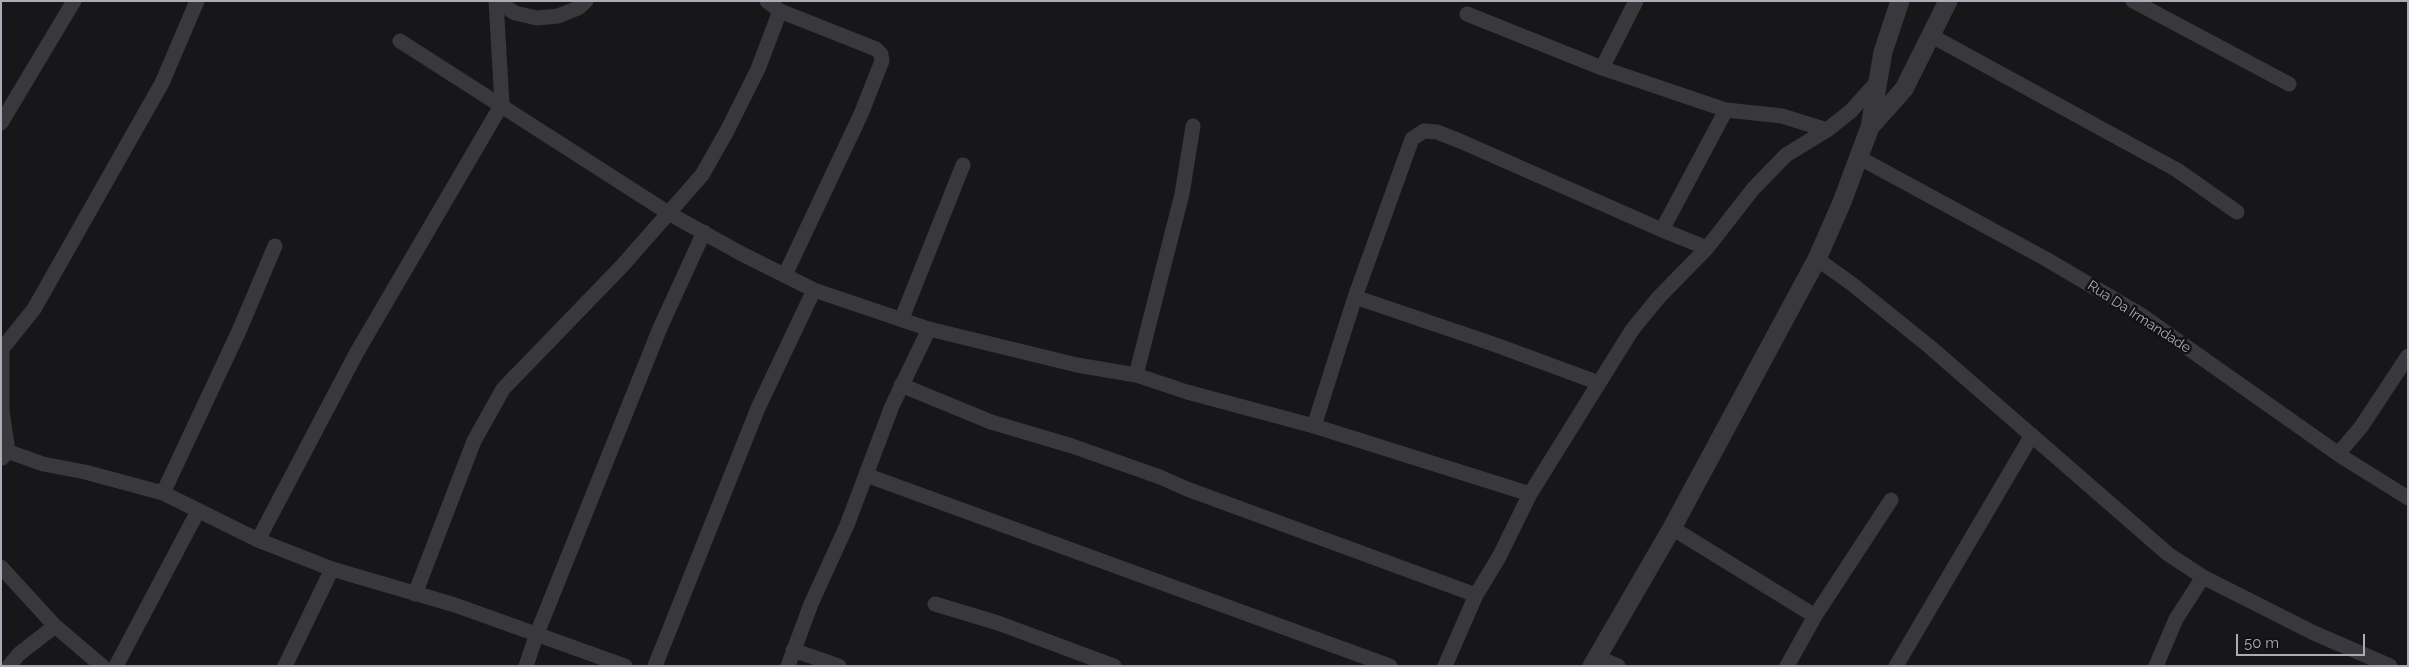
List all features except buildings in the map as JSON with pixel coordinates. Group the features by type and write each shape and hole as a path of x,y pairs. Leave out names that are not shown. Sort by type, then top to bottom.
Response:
{"street":[{"path":"1,123 74,1"},
{"path":"197,1 162,83 34,309 2,350 3,453 43,464 85,472 162,493 258,540 332,569 455,605 536,636 584,650 625,666"},
{"path":"496,1 516,13 537,18 558,16 578,8 586,1"},
{"path":"258,540 357,352 502,104 496,1"},
{"path":"767,1 780,11 876,49 881,54 882,61 861,114 784,275"},
{"path":"1602,68 1636,1"},
{"path":"1618,666 1594,661 1672,528 1817,259 1870,127 1876,83 1883,52 1900,1"},
{"path":"1870,127 1904,89 1948,1"},
{"path":"2133,1 2289,84"},
{"path":"415,594 474,441 503,389 670,214 702,175 727,131 758,68 780,11"},
{"path":"1467,14 1602,68 1726,110 1782,116 1827,130"},
{"path":"1930,35 2177,170 2237,212"},
{"path":"400,41 502,104 670,214 814,290 902,318 929,329 1069,364 1136,375 1187,392 1314,426 1530,494"},
{"path":"1445,666 1476,595 1499,557 1530,494 1632,330 1659,297 1707,248 1742,202 1786,155 1827,130 1851,111 1876,83"},
{"path":"1662,230 1726,110"},
{"path":"1136,375 1182,194 1193,126"},
{"path":"1314,426 1355,296 1412,140 1424,131 1437,132 1460,141 1707,248"},
{"name":"Rua Da Irmandade","path":"1858,157 2046,259 2141,315 2338,454 2408,498"},
{"path":"902,318 963,165"},
{"path":"526,666 536,636 660,328 704,232"},
{"path":"162,493 239,331 275,246"},
{"path":"1817,259 1930,347 2168,554 2203,578 2314,633 2390,666"},
{"path":"656,666 758,408 814,290"},
{"path":"1355,296 1496,344 1599,383"},
{"path":"788,666 793,650 847,525 901,385 929,329"},
{"path":"2338,454 2361,427 2408,356"},
{"path":"901,385 991,422 1072,446 1160,477 1476,595"},
{"path":"1896,666 2032,435"},
{"path":"866,475 1390,666"},
{"path":"1787,666 1815,616 1892,500"},
{"path":"116,666 198,511"},
{"path":"1672,528 1815,616"},
{"path":"1,567 55,626 102,666"},
{"path":"286,666 332,569"},
{"path":"2156,666 2176,619 2203,578"},
{"path":"935,604 998,623 1114,666"},
{"path":"9,666 19,654 55,626"},
{"path":"793,650 838,666"}]}
